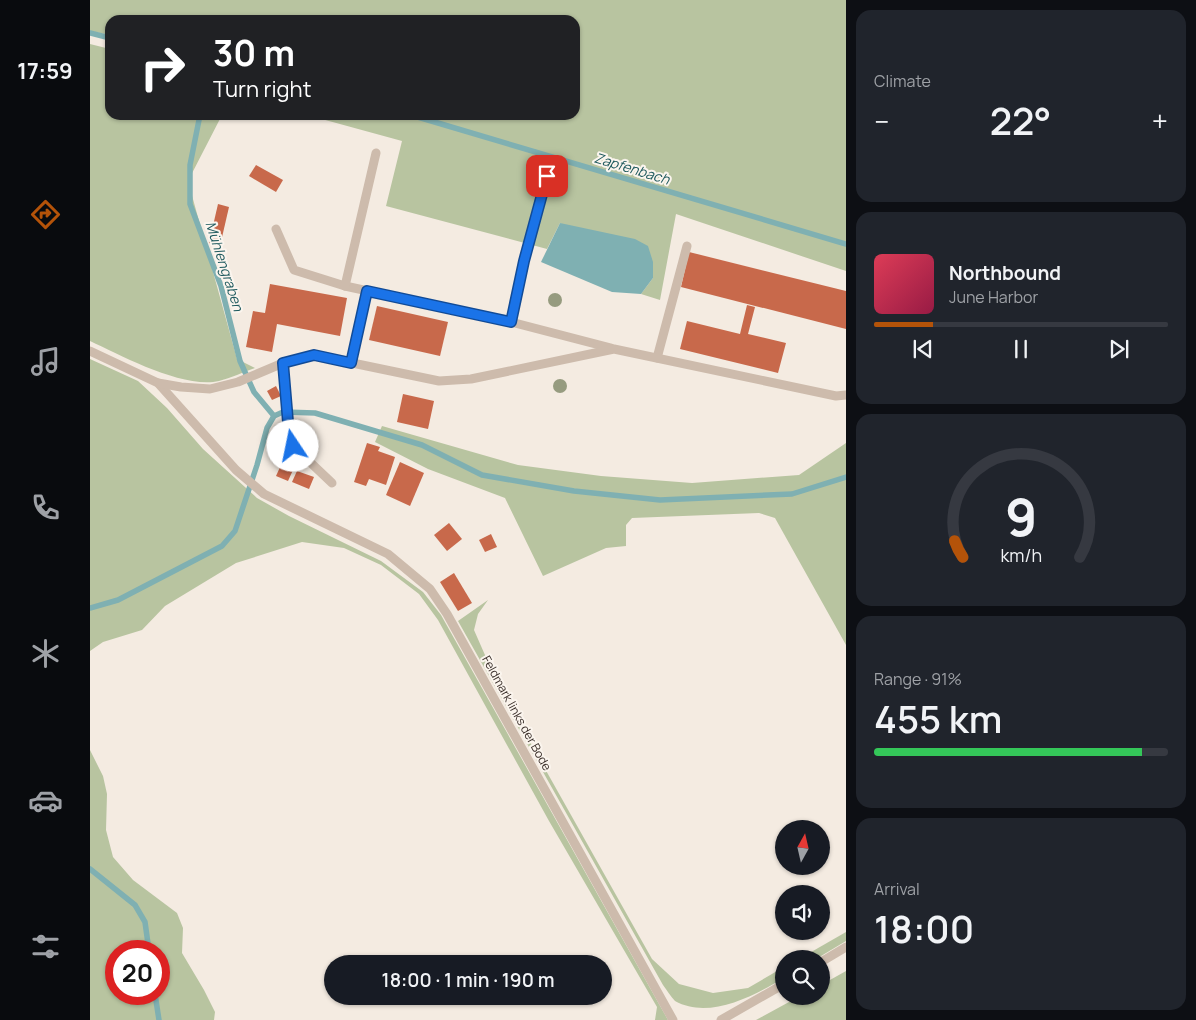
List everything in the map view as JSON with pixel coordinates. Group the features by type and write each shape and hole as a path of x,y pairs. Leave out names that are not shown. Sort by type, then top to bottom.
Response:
{"lane":[{"path":"345,286 376,154"},
{"path":"511,322 524,261 547,176"},
{"path":"276,228 294,270 345,286 511,322 614,349 836,396 846,395"},
{"path":"657,358 687,246"},
{"path":"351,363 367,291"},
{"path":"90,351 158,383 210,389 238,382 283,363 314,355 439,382 471,379 614,349"},
{"path":"283,363 288,422 293,446 332,483"},
{"name":"Feldmark links der Bode","path":"158,383 243,477 264,494 388,554 430,589 452,622 673,1020"},
{"path":"830,957 846,947"},
{"path":"722,1020 775,989"}],"green space":[{"path":"90,0 846,0 846,271 676,214 660,300 641,294 653,278 560,223 547,249 386,206 402,141 325,120 580,120 580,15 105,15 105,34 90,31"},
{"path":"90,44 105,48 105,120 219,120 188,181 237,359 255,368 219,381 188,380 153,370 90,341"},
{"path":"90,359 138,381 167,408 203,449 257,498 289,516 381,561 423,592 441,615 668,1020 655,1020 657,1007 549,821 438,620 419,594 381,565 344,548 302,542 236,563 165,606 142,630 103,642 90,651"},
{"path":"382,426 518,465 601,476 692,483 799,475 846,443 846,645 775,518 759,513 632,518 626,525 626,546 606,548 543,576 505,498 428,469 375,442"},
{"path":"488,600 478,614 474,630 499,687 652,959 679,984 713,993 748,988 775,972 775,983 745,998 716,1007 688,1006 675,1001 663,985 458,621"},
{"path":"90,750 103,776 107,794 106,830 113,857 133,880 177,913 183,928 182,953 215,1012 214,1020 90,1020"},
{"path":"846,932 846,941 830,951 815,950"},
{"path":"846,971 846,1020 756,1020 784,1005 830,1005 830,980"}],"water":[{"path":"560,223 635,239 648,246 653,262 653,278 641,294 612,292 541,262"}],"building":[{"path":"256,165 283,180 276,192 249,176"},
{"path":"218,204 229,207 220,246 209,243"},
{"path":"689,252 846,291 846,329 681,287"},
{"path":"270,284 347,298 340,336 277,324 272,352 246,347 253,311 265,313"},
{"path":"747,305 755,307 748,334 786,343 778,373 680,349 687,321 740,334"},
{"path":"377,306 448,322 440,356 369,340"},
{"path":"276,386 281,396 272,400 267,391"},
{"path":"403,394 434,401 428,429 397,422"},
{"path":"367,443 380,447 378,451 395,457 386,485 369,479 366,486 354,482"},
{"path":"400,462 424,473 410,506 386,495"},
{"path":"281,465 293,470 288,481 276,476"},
{"path":"297,471 314,477 309,489 292,482"},
{"path":"449,523 462,539 447,551 434,535"},
{"path":"491,534 497,547 485,552 479,540"},
{"path":"454,573 472,603 458,611 440,582"}],"waterway":[{"name":"Zapfenbach","path":"90,33 105,37"},
{"name":"Mühlengraben","path":"199,120 190,165 190,204 221,286 240,361 254,392 274,416"},
{"name":"Zapfenbach","path":"428,120 846,244"},
{"path":"90,608 118,600 222,546 235,531 267,428 274,416 283,412 315,413 422,445 482,475 574,491 660,500 792,494 846,477"},
{"path":"90,869 135,905 145,922 147,940"},
{"path":"157,1005 159,1020"}],"route":[{"path":"293,446 288,422 283,363 314,355 351,363 367,291 511,322 524,261 547,176"}]}
